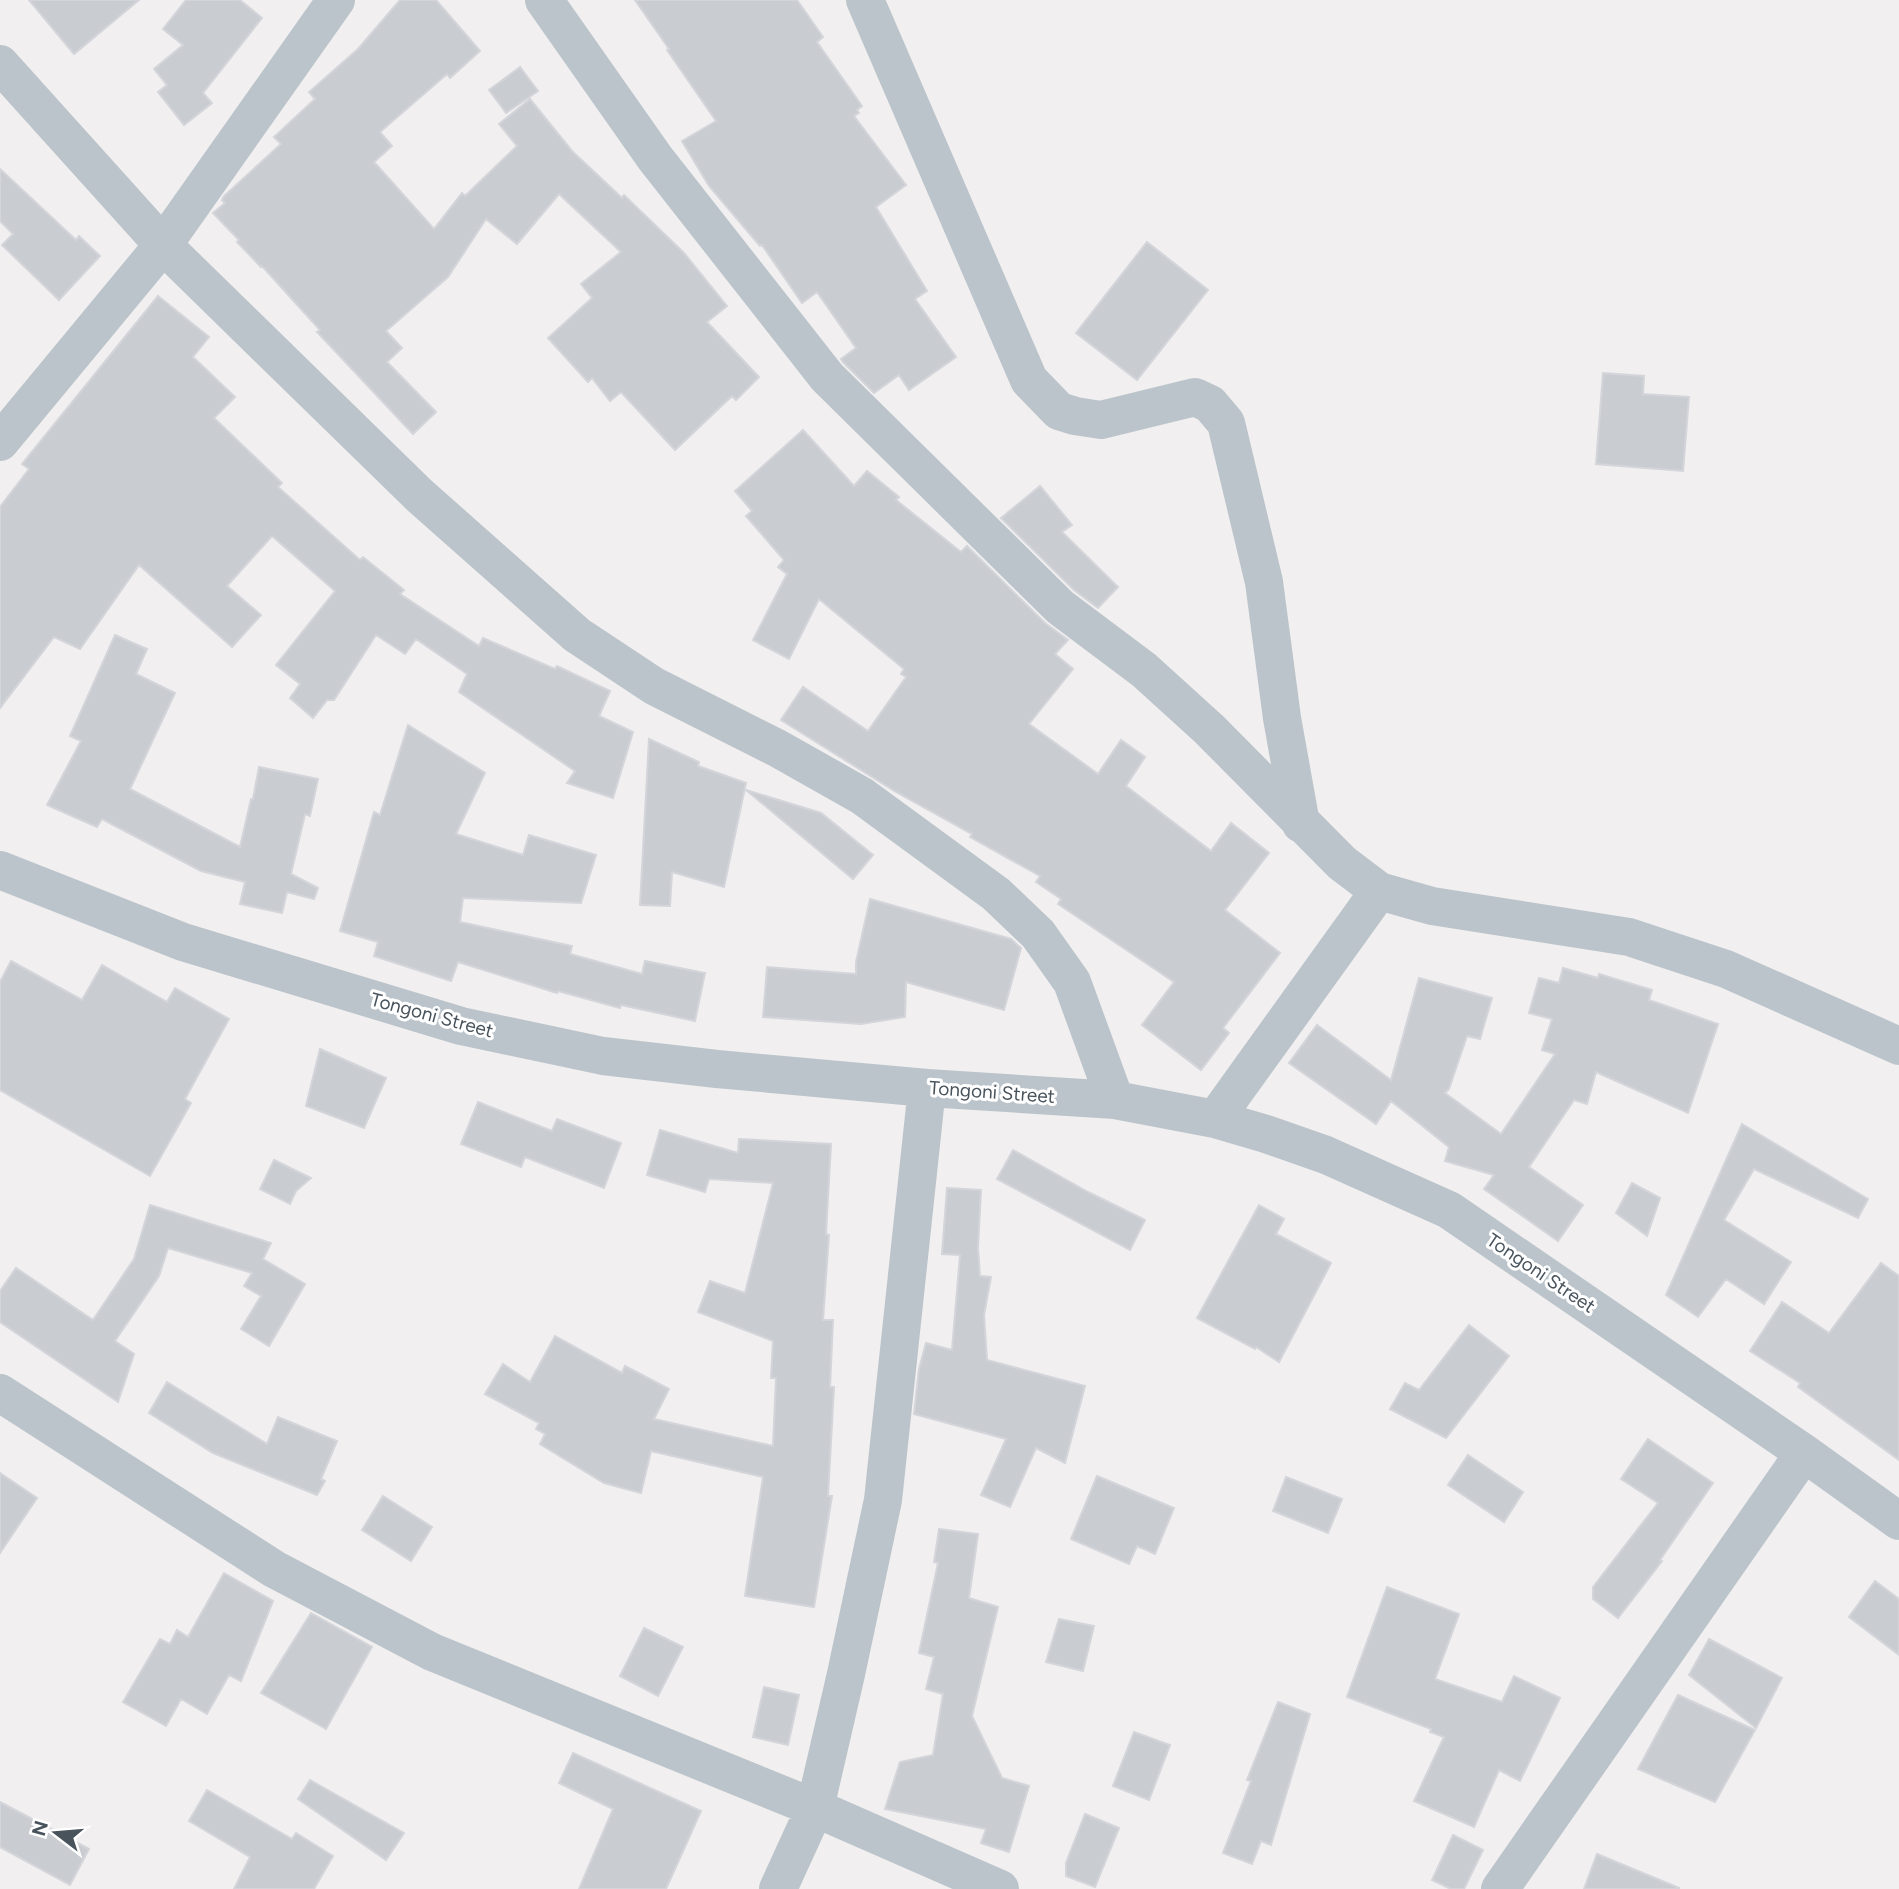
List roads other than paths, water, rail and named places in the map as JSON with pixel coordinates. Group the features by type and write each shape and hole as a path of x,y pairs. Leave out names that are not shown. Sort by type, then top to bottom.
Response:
{"street":[{"path":"7,420 163,245 336,0"},
{"path":"544,0 655,158 827,377 1060,607 1144,670 1209,729 1342,863 1379,891 1432,906 1629,937 1726,969 1899,1046"},
{"path":"864,0 1029,380 1059,411 1075,416 1101,420 1195,397 1210,404 1226,422 1264,582 1282,718 1301,824"},
{"path":"0,64 163,245 419,495 577,635 654,686 777,748 862,796 996,894 1038,934 1072,982 1115,1100"},
{"name":"Tongoni Street","path":"0,870 183,942 461,1026 603,1056 926,1088 1115,1100 1215,1119 1266,1134 1326,1155 1449,1210 1804,1452 1899,1521"},
{"path":"1215,1119 1379,891"},
{"path":"778,1889 814,1808 883,1500 926,1088"},
{"path":"0,1393 274,1569 432,1652 814,1808 1000,1889"},
{"path":"1500,1889 1804,1452"}]}
